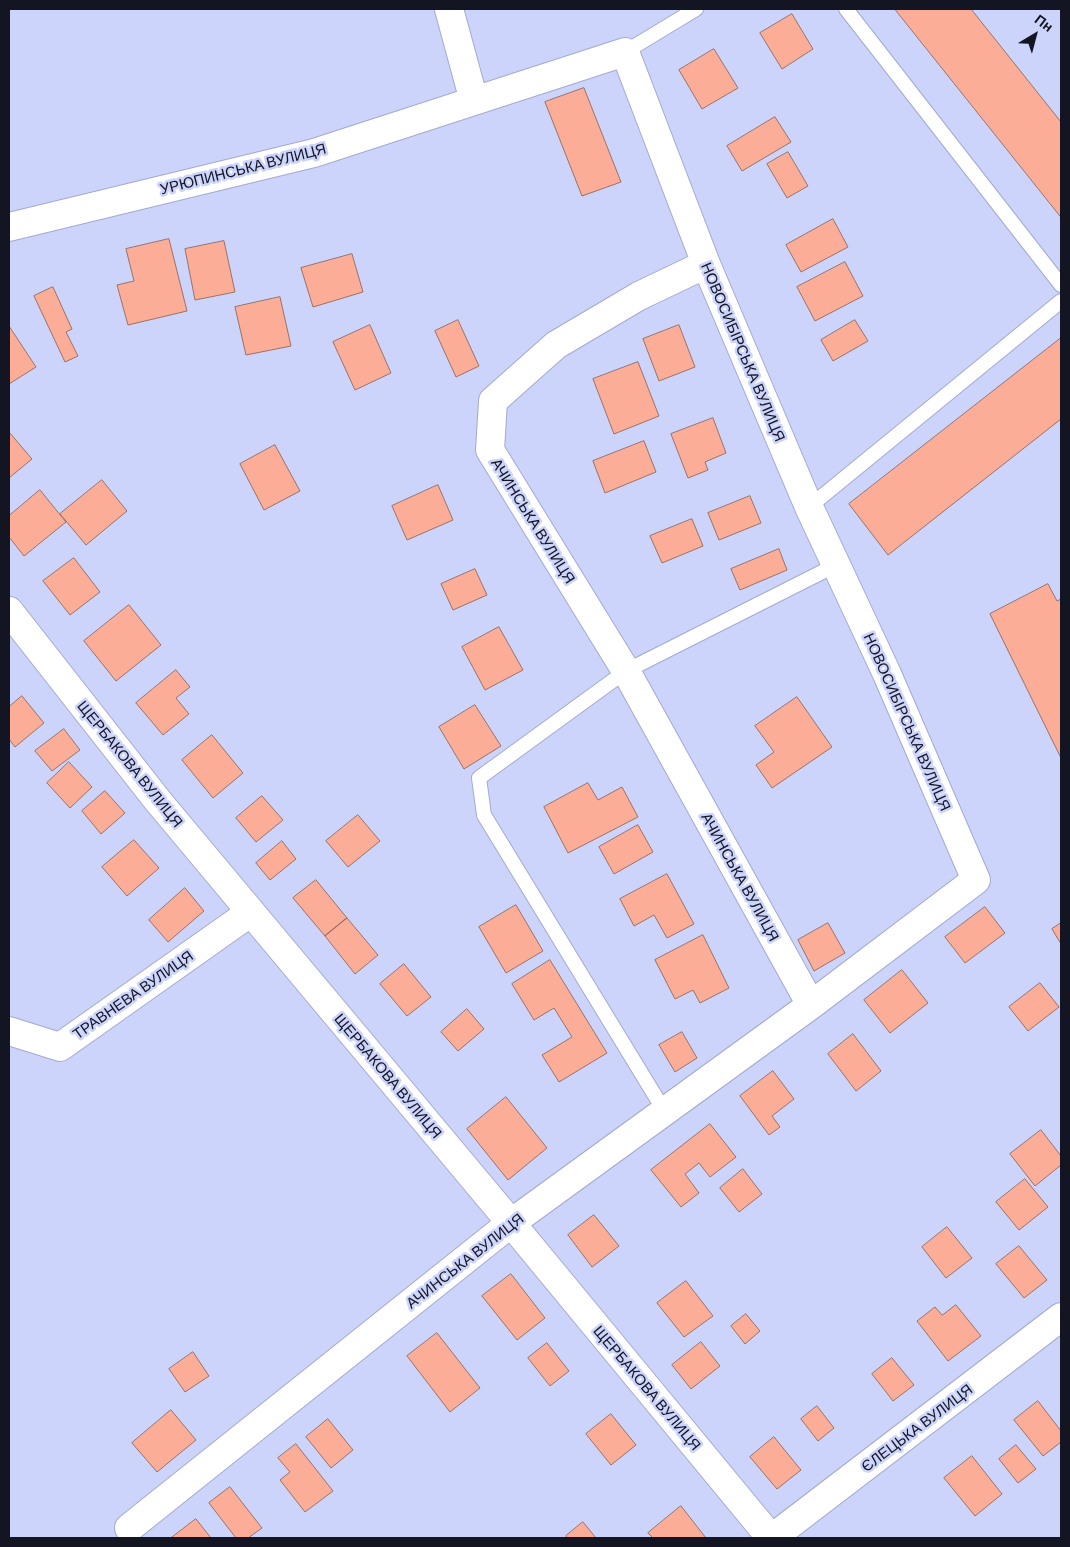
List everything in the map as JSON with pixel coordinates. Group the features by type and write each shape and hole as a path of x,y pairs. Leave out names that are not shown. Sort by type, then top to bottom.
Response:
{"street":[{"path":"449,9 474,101 625,52"},
{"name":"НОВОСИБІРСЬКА ВУЛИЦЯ","path":"625,52 706,264 809,507 888,674 976,880"},
{"name":"УРЮПИНСЬКА ВУЛИЦЯ","path":"9,227 314,153 474,101"},
{"name":"АЧИНСЬКА ВУЛИЦЯ","path":"706,264 638,296 556,345 493,401 490,450 626,671 811,1005"},
{"name":"ЩЕРБАКОВА ВУЛИЦЯ","path":"9,611 158,801 772,1538"},
{"name":"АЧИНСЬКА ВУЛИЦЯ","path":"133,1533 511,1223 811,1005 976,880"},
{"name":"ТРАВНЕВА ВУЛИЦЯ","path":"9,1031 60,1047 251,912"},
{"name":"ЄЛЕЦЬКА ВУЛИЦЯ","path":"772,1538 1061,1317"}],"lane":[{"path":"625,52 696,9"},
{"path":"846,9 1061,285"},
{"path":"809,507 1061,301"},
{"path":"665,1112 484,815 479,778 626,671 836,565"}],"building":[{"path":"895,9 971,9 1061,122 1061,217"},
{"path":"792,14 813,49 782,69 760,33"},
{"path":"714,49 738,88 702,109 679,70"},
{"path":"584,88 621,182 582,196 545,102"},
{"path":"775,117 791,142 742,171 727,146"},
{"path":"788,152 808,186 787,198 767,164"},
{"path":"833,219 848,247 801,272 786,245"},
{"path":"169,239 187,311 128,325 117,285 134,281 126,249"},
{"path":"224,241 235,292 195,300 185,249"},
{"path":"352,254 363,292 313,307 301,268"},
{"path":"845,262 863,296 815,321 797,287"},
{"path":"53,287 72,329 66,332 78,356 65,362 34,296"},
{"path":"280,297 291,346 246,355 235,307"},
{"path":"458,320 479,366 456,377 435,331"},
{"path":"855,320 868,341 833,361 821,340"},
{"path":"370,325 391,373 355,390 333,342"},
{"path":"679,325 695,367 659,381 643,339"},
{"path":"9,326 36,367 9,384"},
{"path":"1061,338 1061,419 888,555 849,504"},
{"path":"638,362 659,416 614,434 593,379"},
{"path":"713,418 726,453 705,462 708,470 688,478 671,434"},
{"path":"9,432 32,459 9,478"},
{"path":"644,441 656,472 605,493 593,461"},
{"path":"275,445 300,491 264,510 240,464"},
{"path":"102,480 127,511 86,545 60,514"},
{"path":"438,485 453,520 407,540 392,506"},
{"path":"40,490 66,522 24,556 9,537 9,516"},
{"path":"750,496 761,523 719,540 708,513"},
{"path":"692,519 703,546 662,563 650,536"},
{"path":"779,549 787,570 740,590 731,569"},
{"path":"74,558 100,592 70,615 43,581"},
{"path":"475,569 487,595 453,610 441,584"},
{"path":"1048,584 1057,601 1061,599 1061,758 990,614"},
{"path":"129,605 161,645 116,681 84,641"},
{"path":"499,627 523,670 485,690 462,647"},
{"path":"176,670 190,687 176,698 189,714 163,735 136,703"},
{"path":"22,696 44,723 15,747 9,739 9,707"},
{"path":"797,697 832,747 772,788 756,765 774,752 755,726"},
{"path":"475,705 501,746 464,769 439,727"},
{"path":"64,729 80,750 52,771 35,751"},
{"path":"212,735 243,773 213,798 182,760"},
{"path":"69,762 92,787 70,808 47,783"},
{"path":"588,783 598,800 622,787 638,817 568,853 544,807"},
{"path":"105,791 125,813 101,834 82,811"},
{"path":"262,796 283,820 256,842 236,818"},
{"path":"358,815 380,841 348,867 326,841"},
{"path":"638,825 653,852 614,874 599,847"},
{"path":"134,840 159,868 127,896 102,867"},
{"path":"282,841 296,859 270,880 256,863"},
{"path":"667,874 694,924 667,938 654,915 634,926 620,899"},
{"path":"316,880 347,918 325,936 293,898"},
{"path":"185,888 204,911 168,942 149,920"},
{"path":"516,905 543,951 506,973 479,927"},
{"path":"985,907 1005,933 965,963 945,937"},
{"path":"347,918 378,955 355,974 325,936"},
{"path":"828,923 845,953 814,971 798,940"},
{"path":"1061,923 1061,944 1052,929"},
{"path":"703,935 729,988 700,1003 693,990 675,999 655,960"},
{"path":"550,960 607,1053 559,1082 542,1055 572,1037 554,1008 534,1020 512,984"},
{"path":"404,964 431,997 407,1016 380,984"},
{"path":"902,970 928,1003 890,1033 864,1000"},
{"path":"1040,983 1059,1007 1028,1031 1009,1007"},
{"path":"467,1009 484,1029 458,1051 441,1032"},
{"path":"682,1032 697,1058 675,1072 659,1045"},
{"path":"853,1034 881,1071 856,1091 828,1054"},
{"path":"773,1071 794,1099 772,1116 780,1127 769,1135 740,1096"},
{"path":"506,1097 547,1148 508,1180 467,1129"},
{"path":"710,1124 736,1157 710,1177 699,1163 685,1174 699,1193 681,1207 651,1170"},
{"path":"1041,1130 1061,1156 1061,1165 1035,1186 1010,1154"},
{"path":"743,1169 762,1194 739,1212 720,1188"},
{"path":"1025,1179 1048,1207 1019,1230 996,1202"},
{"path":"594,1215 619,1246 592,1267 568,1235"},
{"path":"947,1227 972,1258 946,1278 922,1247"},
{"path":"1019,1246 1047,1280 1024,1298 996,1264"},
{"path":"511,1274 545,1318 517,1340 482,1296"},
{"path":"686,1281 713,1316 684,1337 657,1303"},
{"path":"956,1305 981,1336 948,1361 917,1321 935,1307 942,1315"},
{"path":"746,1314 760,1331 745,1344 731,1326"},
{"path":"437,1333 480,1388 450,1412 407,1356"},
{"path":"701,1342 720,1366 691,1389 672,1365"},
{"path":"547,1343 569,1371 550,1386 528,1358"},
{"path":"193,1352 209,1376 185,1392 169,1369"},
{"path":"892,1358 914,1385 893,1401 872,1374"},
{"path":"1038,1401 1061,1431 1061,1442 1043,1456 1014,1420"},
{"path":"817,1406 834,1428 818,1441 801,1419"},
{"path":"171,1410 196,1440 157,1472 132,1443"},
{"path":"611,1414 636,1445 611,1465 586,1434"},
{"path":"328,1419 353,1450 331,1468 306,1437"},
{"path":"774,1437 801,1470 777,1489 750,1457"},
{"path":"296,1444 333,1491 305,1512 280,1480 290,1472 278,1458"},
{"path":"1016,1445 1036,1469 1018,1483 999,1459"},
{"path":"972,1456 1002,1494 975,1516 944,1478"},
{"path":"230,1487 262,1528 248,1538 236,1538 209,1503"},
{"path":"681,1506 706,1538 653,1538 648,1533"},
{"path":"196,1519 211,1538 171,1538"},
{"path":"583,1522 596,1538 567,1538 566,1536"}]}
